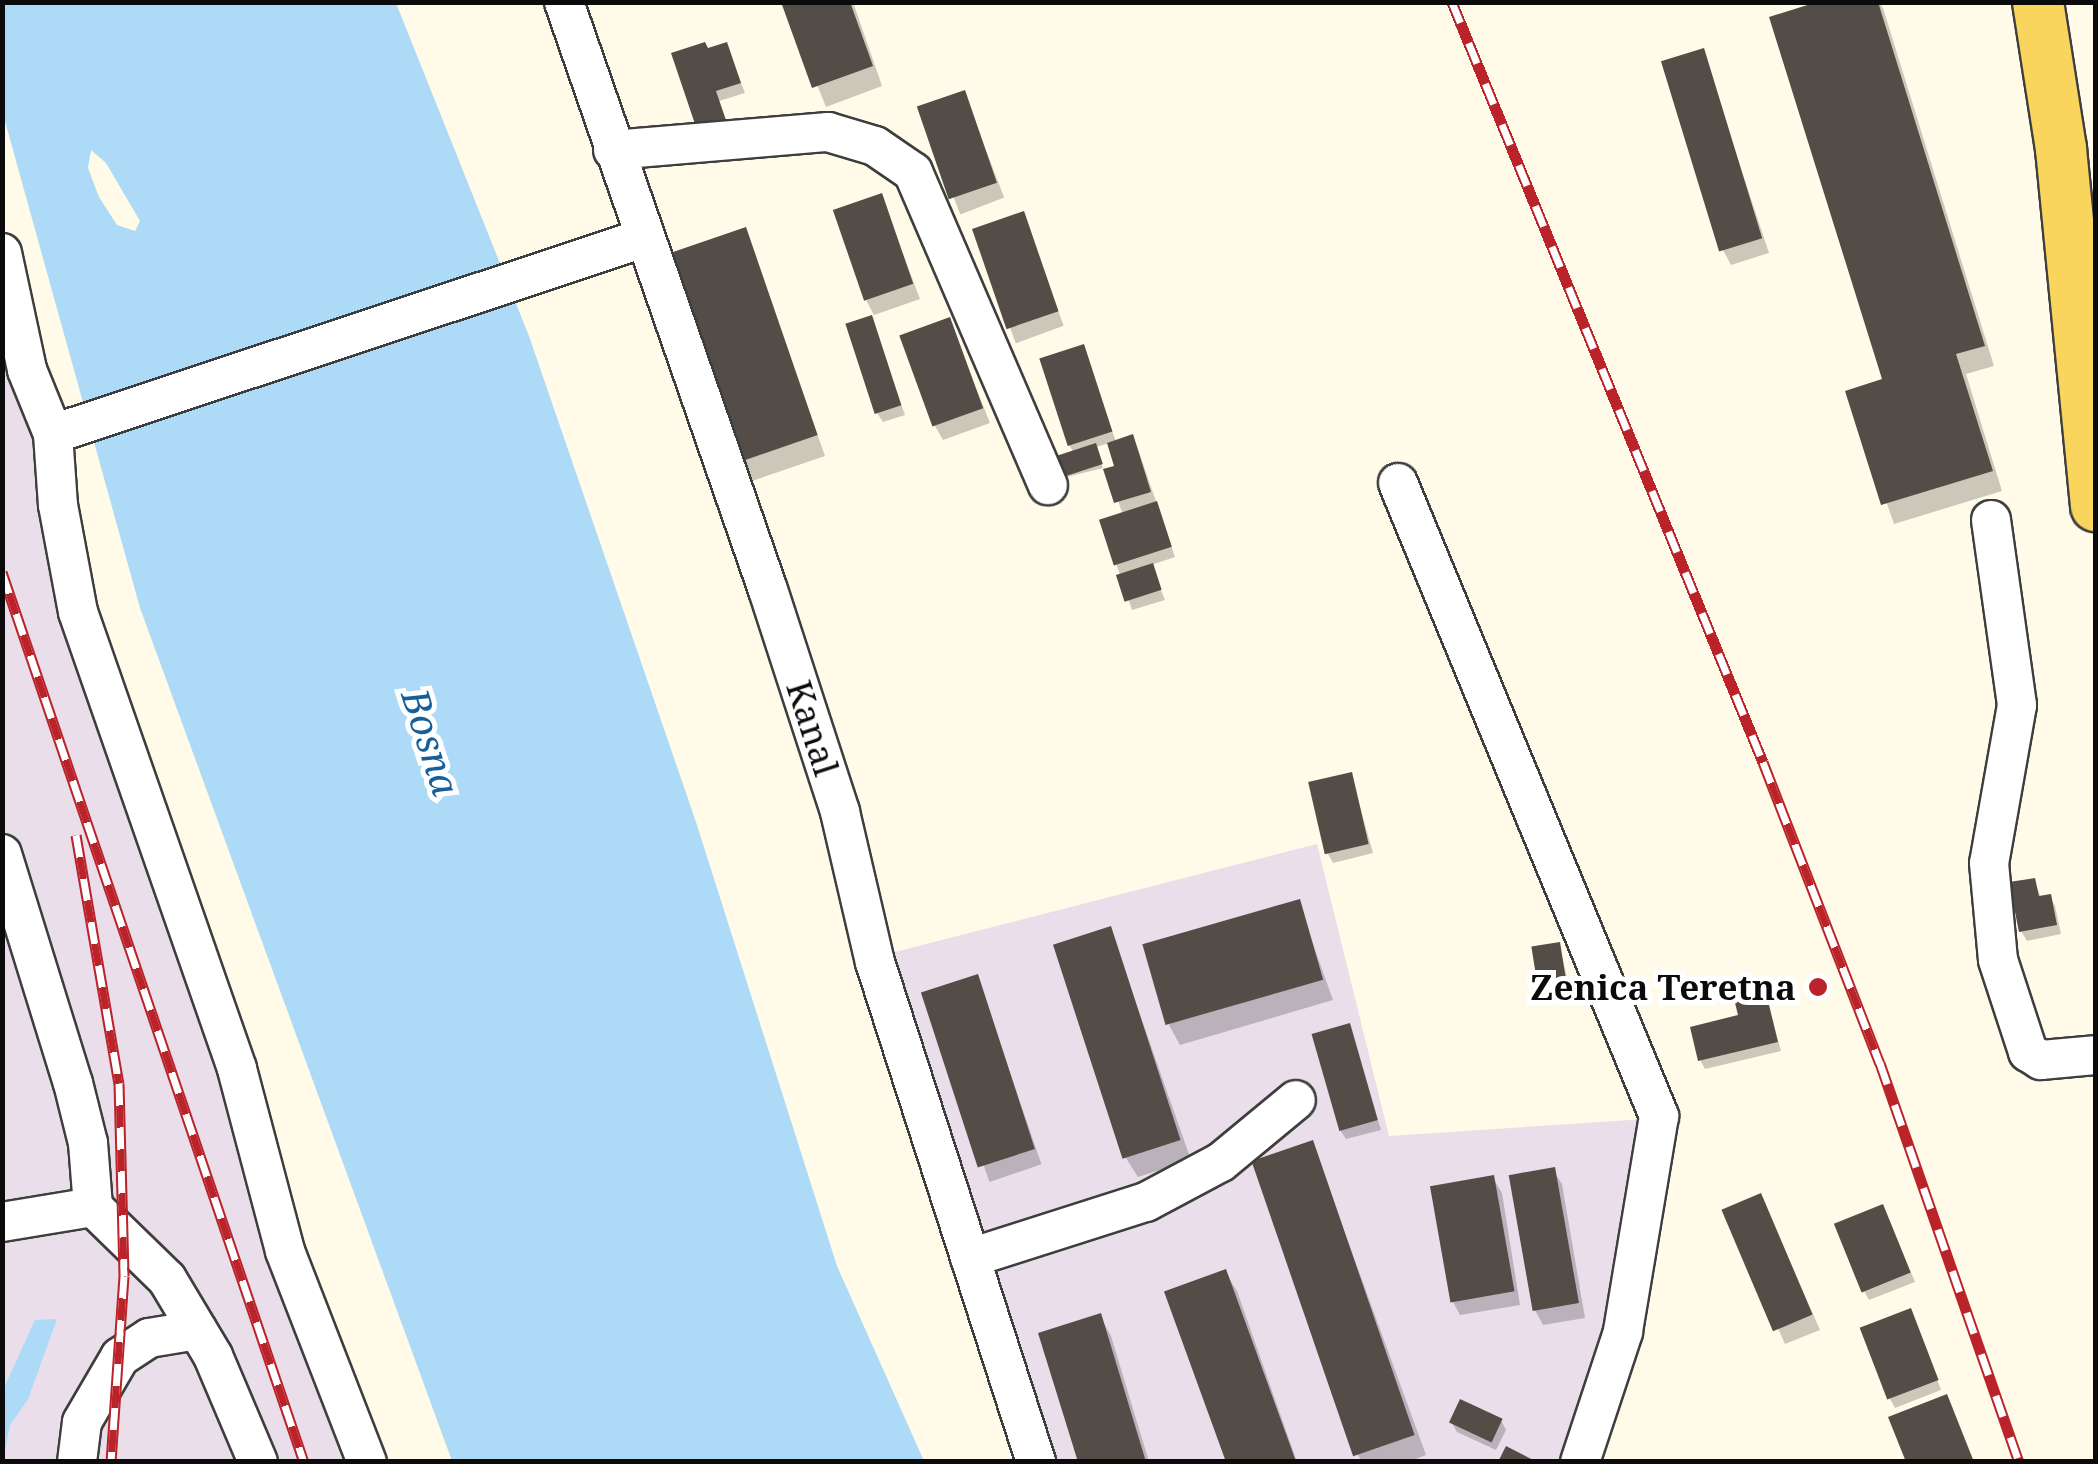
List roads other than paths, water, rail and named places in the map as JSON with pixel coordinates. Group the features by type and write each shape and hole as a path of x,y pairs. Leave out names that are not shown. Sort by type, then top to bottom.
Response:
{"main road":[{"path":"2038,2 2061,149 2096,506"}],"street":[{"name":"Kanal","path":"564,2 840,812 875,962 1036,1462"},
{"path":"614,150 828,132 876,146 913,172 1048,485"},
{"path":"63,432 644,238"},
{"path":"2,254 27,370 63,432 78,612 237,1069 285,1251 367,1462"},
{"path":"1398,484 1660,1116 1623,1332 1580,1462"},
{"path":"1991,520 2017,704 1989,864 1998,960 2028,1052 2041,1060 2096,1055"},
{"path":"2,854 73,1082 88,1143 93,1207 167,1278 197,1330 258,1462"},
{"path":"970,1258 1146,1202 1221,1162 1296,1100"},
{"path":"2,1222 93,1207"},
{"path":"77,1462 82,1422 120,1357 150,1338 197,1330"}],"water":[{"name":"Bosna","path":"2,3 396,3 529,336 696,822 837,1266 924,1461 452,1461 140,608 3,114","holes":["91,150 106,163 140,221 135,231 117,225 99,197 88,168"]},
{"path":"57,1319 28,1399 10,1425 3,1461 3,1390 35,1320"}],"railway":[{"path":"1452,2 1763,762 1880,1063 2019,1462"},
{"path":"2,572 304,1462"},
{"path":"76,835 119,1083 124,1276 111,1462"}],"place":[{"name":"Zenica Teretna","path":"1818,987"}]}
